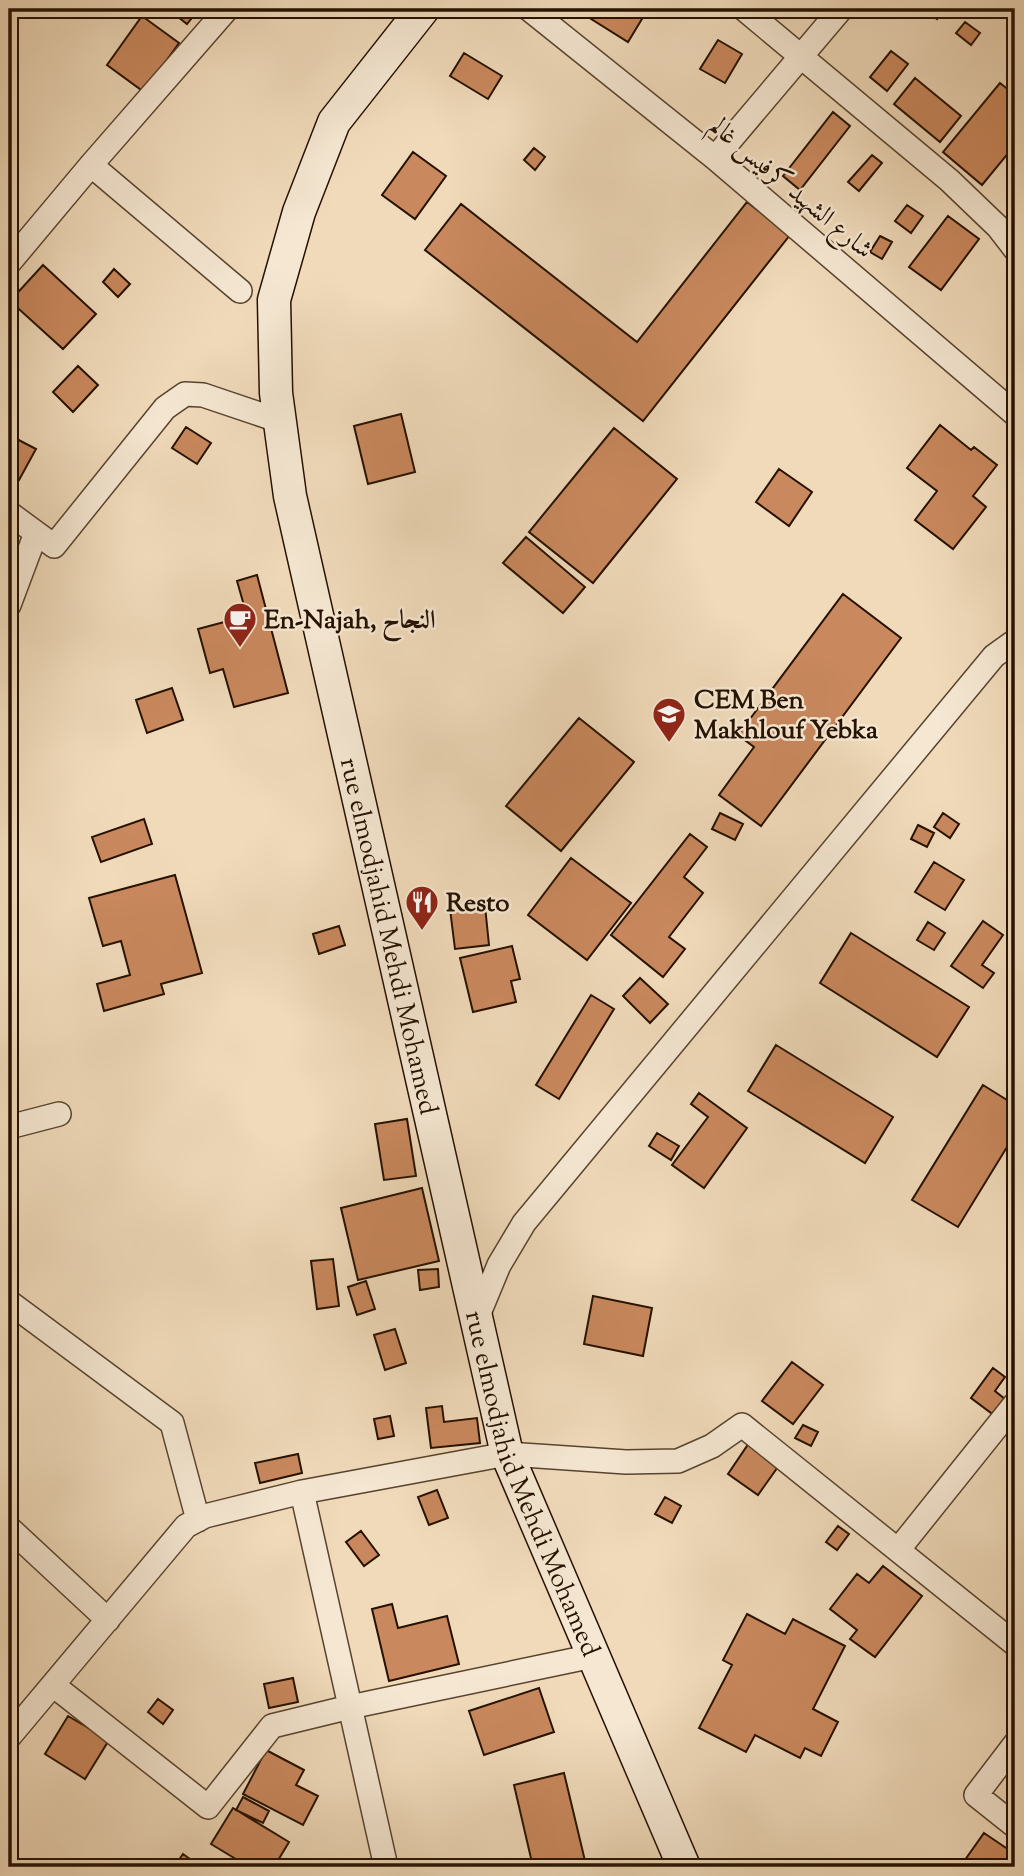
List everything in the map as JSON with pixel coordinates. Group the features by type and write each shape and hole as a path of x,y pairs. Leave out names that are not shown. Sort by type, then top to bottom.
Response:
{"main road":[{"name":"rue elmodjahid Mehdi Mohamed","path":"423,9 334,122 299,212 274,300 276,393 290,496 507,1454 684,1867"}],"street":[{"path":"9,263 227,9"},
{"name":"شارع الشهيد كرفيس غالم","path":"529,9 715,158 1015,414"},
{"path":"744,9 949,180 998,227 1015,250"},
{"path":"715,158 841,9"},
{"path":"91,165 240,291"},
{"path":"9,513 54,546 165,408 185,394 202,395 280,421"},
{"path":"9,606 36,533"},
{"path":"477,1318 499,1265 524,1223 994,656 1015,641"},
{"path":"9,1127 59,1114"},
{"path":"9,1302 172,1423 198,1520"},
{"path":"898,1550 1015,1404"},
{"path":"9,1737 186,1526 205,1516 302,1492 507,1454 626,1462 678,1461 712,1446 742,1425 1015,1644"},
{"path":"302,1492 386,1867"},
{"path":"9,1528 108,1620"},
{"path":"53,1685 208,1807 272,1726 593,1656"},
{"path":"1015,1744 976,1795 1015,1826"}],"building":[{"path":"168,9 199,9 187,24"},
{"path":"582,9 648,9 628,42 580,12"},
{"path":"925,9 946,9 937,19"},
{"path":"142,16 179,43 144,92 107,65"},
{"path":"965,22 980,33 971,45 956,33"},
{"path":"718,40 742,54 725,83 700,69"},
{"path":"891,51 908,64 887,91 870,77"},
{"path":"464,53 502,76 488,99 450,76"},
{"path":"915,78 961,116 940,142 894,104"},
{"path":"1000,83 1015,95 1015,145 982,185 943,152"},
{"path":"833,112 850,126 800,190 783,176"},
{"path":"534,148 545,157 535,170 524,160"},
{"path":"413,152 446,176 415,219 382,195"},
{"path":"872,155 882,163 859,191 848,182"},
{"path":"747,202 790,235 643,421 425,250 461,204 637,342"},
{"path":"907,205 923,216 911,233 895,221"},
{"path":"948,216 979,239 941,290 909,267"},
{"path":"880,236 892,242 882,259 870,252"},
{"path":"43,265 96,314 63,349 10,301"},
{"path":"114,269 130,284 118,297 103,282"},
{"path":"78,366 98,385 73,412 53,392"},
{"path":"401,414 415,472 368,484 354,426"},
{"path":"940,425 971,450 974,447 997,465 973,496 986,507 953,549 915,520 937,491 907,468"},
{"path":"186,427 211,443 197,464 172,448"},
{"path":"614,428 677,479 593,583 529,532"},
{"path":"11,436 36,449 19,480 9,474"},
{"path":"779,469 812,492 789,526 756,502"},
{"path":"526,537 585,587 563,613 503,563"},
{"name":"En-Najah, النجاح","path":"257,575 288,693 234,707 223,669 210,673 198,629 247,616 237,581"},
{"path":"843,594 901,638 761,826 719,795 754,747 738,735"},
{"path":"172,688 183,720 147,733 136,700"},
{"path":"579,718 634,762 561,851 506,806"},
{"path":"720,813 743,824 735,840 712,829"},
{"path":"943,813 959,824 950,838 934,827"},
{"path":"144,819 152,844 101,862 92,837"},
{"path":"918,825 934,833 927,847 911,839"},
{"path":"690,834 707,847 684,877 703,893 669,937 685,949 663,977 611,935"},
{"path":"571,858 631,903 587,960 528,915"},
{"path":"934,862 964,880 945,910 915,892"},
{"path":"175,875 202,973 161,984 164,994 104,1011 97,984 130,975 121,941 103,946 89,898"},
{"path":"485,906 489,945 455,949 450,909"},
{"path":"983,921 1003,935 982,965 994,973 983,988 951,966"},
{"path":"928,922 945,933 934,950 917,940"},
{"path":"339,926 345,945 319,954 313,934"},
{"path":"851,933 969,1007 937,1057 820,983"},
{"path":"512,946 520,979 511,981 516,1002 473,1012 460,958"},
{"path":"640,978 668,1004 650,1023 623,996"},
{"path":"591,995 614,1009 559,1099 536,1085"},
{"path":"776,1045 893,1117 865,1163 748,1091"},
{"path":"983,1085 1015,1105 1015,1134 958,1227 912,1200"},
{"path":"699,1093 747,1128 704,1188 672,1165 708,1117 691,1104"},
{"path":"407,1119 416,1176 384,1180 375,1124"},
{"path":"657,1133 679,1146 671,1160 649,1146"},
{"path":"422,1188 439,1261 358,1280 341,1208"},
{"path":"333,1259 339,1306 317,1309 311,1261"},
{"path":"438,1269 439,1287 420,1290 418,1270"},
{"path":"366,1281 375,1309 357,1315 348,1287"},
{"path":"593,1296 652,1308 643,1356 584,1344"},
{"path":"395,1329 406,1363 385,1370 374,1335"},
{"path":"792,1362 823,1385 793,1424 762,1401"},
{"path":"993,1368 1005,1377 995,1391 1010,1403 999,1419 971,1398"},
{"path":"442,1406 444,1422 477,1418 480,1443 431,1448 426,1408"},
{"path":"390,1416 394,1436 378,1439 374,1419"},
{"path":"803,1425 818,1432 811,1446 795,1438"},
{"path":"749,1443 780,1464 758,1495 728,1474"},
{"path":"298,1454 302,1473 260,1483 255,1463"},
{"path":"437,1490 448,1518 429,1525 418,1497"},
{"path":"665,1497 681,1506 672,1523 655,1514"},
{"path":"838,1526 849,1534 837,1550 826,1542"},
{"path":"361,1531 379,1555 364,1566 346,1542"},
{"path":"883,1566 922,1596 875,1657 850,1639 857,1630 830,1609 857,1574 869,1583"},
{"path":"392,1604 398,1628 447,1616 459,1664 389,1681 372,1609"},
{"path":"747,1614 785,1634 793,1619 845,1646 813,1709 838,1722 821,1756 805,1748 800,1758 755,1735 746,1752 699,1728 732,1665 723,1660"},
{"path":"293,1678 298,1702 269,1708 264,1684"},
{"path":"539,1688 554,1732 484,1755 469,1711"},
{"path":"158,1699 173,1710 163,1724 148,1712"},
{"path":"68,1716 109,1740 85,1779 45,1754"},
{"path":"266,1750 304,1770 296,1785 318,1796 303,1825 243,1794"},
{"path":"564,1773 586,1865 533,1867 514,1785"},
{"path":"243,1797 269,1811 263,1823 236,1810"},
{"path":"233,1808 289,1842 274,1867 249,1867 211,1844"},
{"path":"984,1833 1015,1854 1006,1867 960,1867"},
{"path":"183,1854 201,1867 174,1867"},
{"path":"282,1859 298,1867 277,1867"}],"place":[{"name":"En-Najah, النجاح","path":"240,649"},
{"name":"CEM Ben Makhlouf Yebka","path":"669,744"},
{"name":"Resto","path":"422,932"}]}
